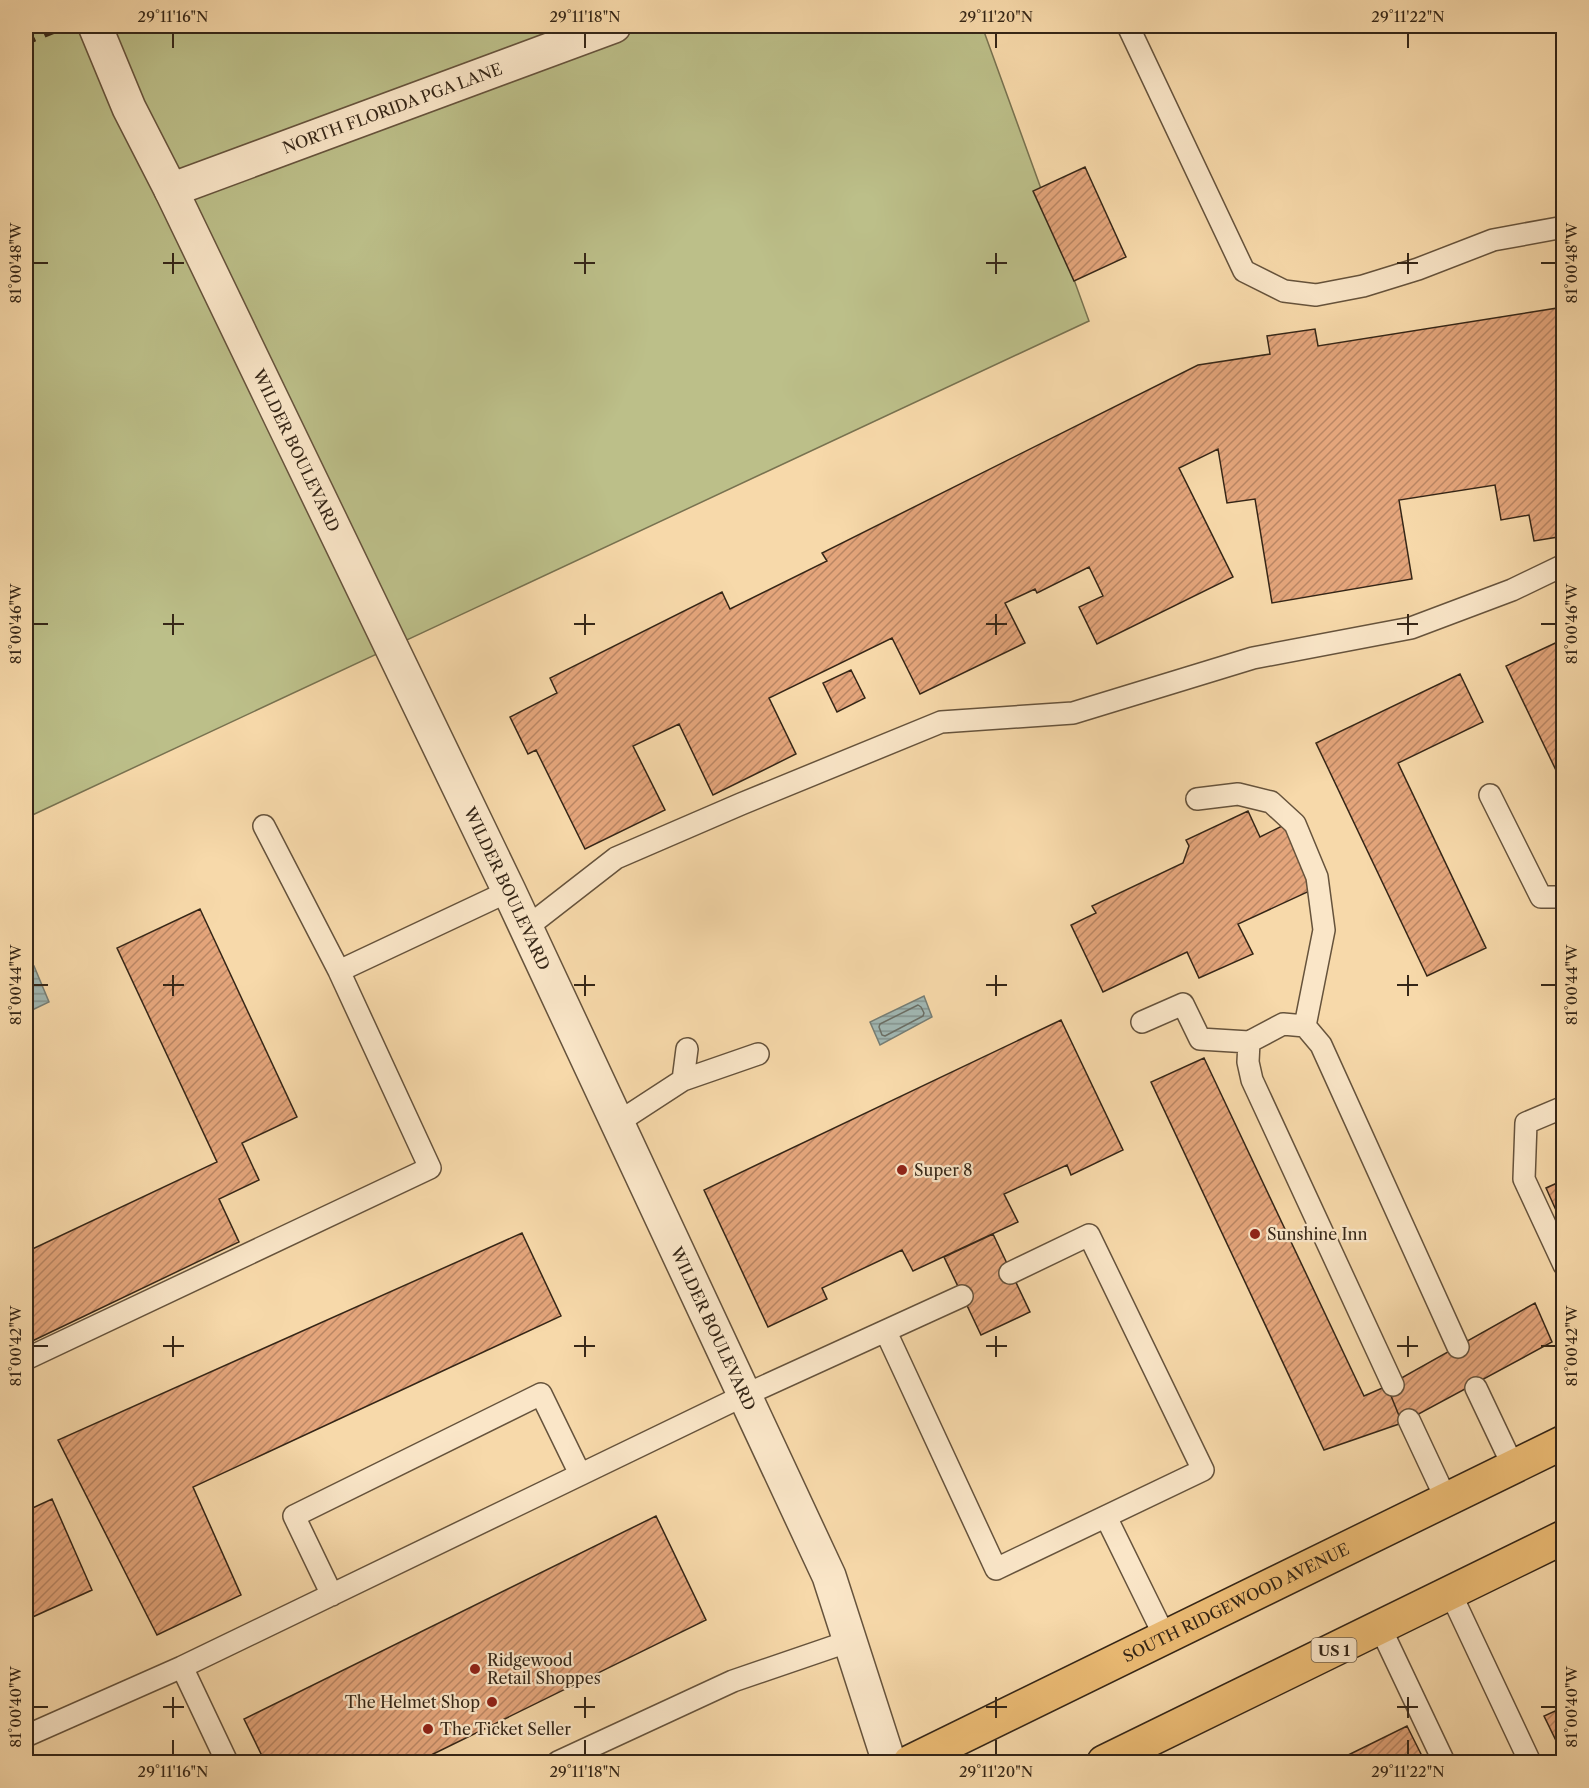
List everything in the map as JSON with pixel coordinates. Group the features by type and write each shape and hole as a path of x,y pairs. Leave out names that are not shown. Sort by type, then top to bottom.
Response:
{"main road":[{"name":"SOUTH RIDGEWOOD AVENUE","path":"909,1762 1563,1442"},
{"name":"US 1","path":"1104,1762 1563,1537"}],"street":[{"name":"WILDER BOULEVARD","path":"95,26 129,108 171,190 509,891 829,1576 889,1762"},
{"name":"NORTH FLORIDA PGA LANE","path":"171,190 614,26"}],"lane":[{"path":"1128,26 1244,271 1284,291 1316,296 1363,286 1418,270 1493,240 1563,227"},
{"path":"526,928 616,858 941,722 1072,713 1253,658 1411,628 1512,590 1563,565"},
{"path":"1197,799 1238,794 1271,802 1295,824 1317,877 1324,930 1305,1026"},
{"path":"1490,795 1540,897 1563,897"},
{"path":"26,1359 430,1167 339,971 264,826"},
{"path":"339,971 509,891"},
{"path":"1142,1022 1183,1004 1200,1040 1249,1042 1283,1024 1305,1026 1321,1045 1458,1347"},
{"path":"1249,1042 1248,1062 1252,1080 1393,1385"},
{"path":"683,1080 687,1049"},
{"path":"617,1123 683,1080 758,1054"},
{"path":"1563,1107 1526,1123 1524,1179 1563,1265"},
{"path":"886,1332 996,1569 1203,1470 1089,1235 1010,1273"},
{"path":"26,1736 182,1667 744,1395 962,1296"},
{"path":"1476,1388 1513,1466"},
{"path":"332,1595 294,1516 541,1394 580,1474"},
{"path":"1410,1420 1446,1499"},
{"path":"1106,1517 1165,1637"},
{"path":"1450,1592 1530,1762"},
{"path":"1380,1627 1444,1762"},
{"path":"558,1762 733,1682 850,1641"},
{"path":"182,1667 227,1762"}],"green space":[{"path":"26,26 982,26 1089,321 26,818"}],"water":[{"path":"34,966 49,1002 26,1013 26,970"},
{"path":"924,996 932,1017 880,1045 870,1022"}],"building":[{"path":"1085,167 1126,257 1074,281 1033,191"},
{"path":"1564,307 1564,536 1534,541 1529,515 1501,520 1495,485 1399,500 1412,579 1272,603 1255,499 1227,503 1218,449 1179,468 1233,577 1097,644 1079,607 1103,596 1089,567 1037,593 1035,589 1005,603 1025,643 920,694 892,638 769,698 796,754 713,795 679,724 633,746 665,810 585,849 536,750 528,754 510,717 557,693 550,678 722,592 730,609 827,561 822,553 1198,365 1270,354 1267,336 1315,329 1318,346"},
{"path":"1564,639 1564,787 1506,666"},
{"path":"851,670 865,698 837,712 823,683"},
{"path":"1460,674 1483,722 1398,763 1486,948 1427,976 1316,743"},
{"path":"1248,811 1260,837 1284,825 1314,889 1238,924 1253,954 1199,978 1187,952 1103,992 1071,925 1096,913 1092,906 1183,863 1189,846 1186,840"},
{"path":"200,909 297,1117 242,1143 259,1180 219,1199 239,1242 26,1344 26,1252 217,1162 117,948"},
{"name":"Super 8","path":"1061,1020 1123,1150 1071,1175 1067,1165 1004,1194 1018,1222 913,1271 902,1250 822,1288 827,1299 768,1327 704,1190"},
{"name":"Sunshine Inn","path":"1204,1058 1364,1396 1387,1386 1402,1423 1324,1450 1151,1082"},
{"path":"1564,1180 1564,1228 1546,1188"},
{"path":"522,1233 561,1316 193,1487 241,1595 157,1635 58,1440"},
{"path":"993,1234 1030,1312 981,1335 944,1257"},
{"path":"1535,1303 1552,1342 1402,1423 1387,1386"},
{"path":"52,1499 92,1590 26,1620 26,1511"},
{"name":"Ridgewood Retail Shoppes","path":"656,1516 706,1620 417,1762 265,1762 244,1719"},
{"path":"1564,1707 1564,1757 1544,1716"},
{"path":"1407,1726 1425,1762 1334,1762"}],"railway":[{"path":"26,43 68,26"}],"place":[{"name":"Super 8","path":"902,1170"},
{"name":"Sunshine Inn","path":"1255,1234"},
{"name":"Ridgewood Retail Shoppes","path":"475,1669"},
{"name":"The Helmet Shop","path":"492,1702"},
{"name":"The Ticket Seller","path":"428,1729"}]}
